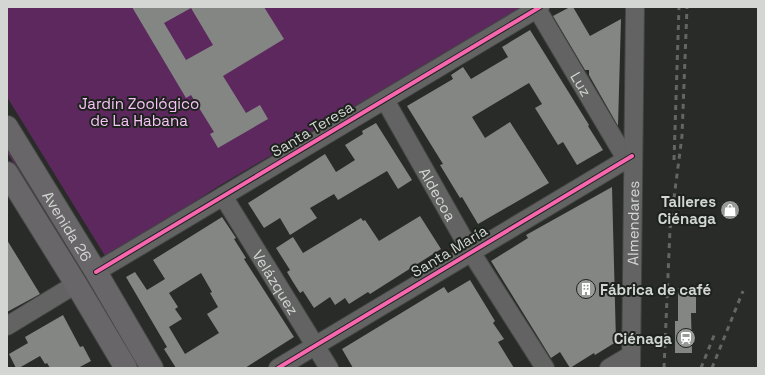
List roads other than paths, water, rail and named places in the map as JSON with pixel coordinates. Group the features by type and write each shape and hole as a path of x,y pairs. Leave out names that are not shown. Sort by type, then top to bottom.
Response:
{"main road":[{"name":"Avenida 26","path":"7,126 96,272 152,368"},
{"name":"Avenida 26","path":"7,173 126,368"}],"street":[{"name":"Almendares","path":"631,361 629,157 635,7"},
{"name":"Luz","path":"539,8 629,157"},
{"name":"Santa Teresa","path":"96,272 539,8"},
{"name":"Aldecoa","path":"385,100 471,252 545,368"},
{"name":"Santa María","path":"278,368 629,157"},
{"name":"Velázquez","path":"223,196 329,368"},
{"path":"7,326 76,284"},
{"path":"609,368 631,361"}],"railway":[{"path":"674,160 679,7"},
{"path":"664,368 670,229 682,136 687,7"},
{"path":"712,368 743,291"},
{"path":"701,368 715,333"}],"place":[{"name":"Talleres Ciénaga","path":"730,210"},
{"name":"Fábrica de café","path":"586,289"},
{"name":"Ciénaga","path":"686,338"}],"park label":[{"name":"Jardín Zoológico de La Habana","path":"139,112"}]}
